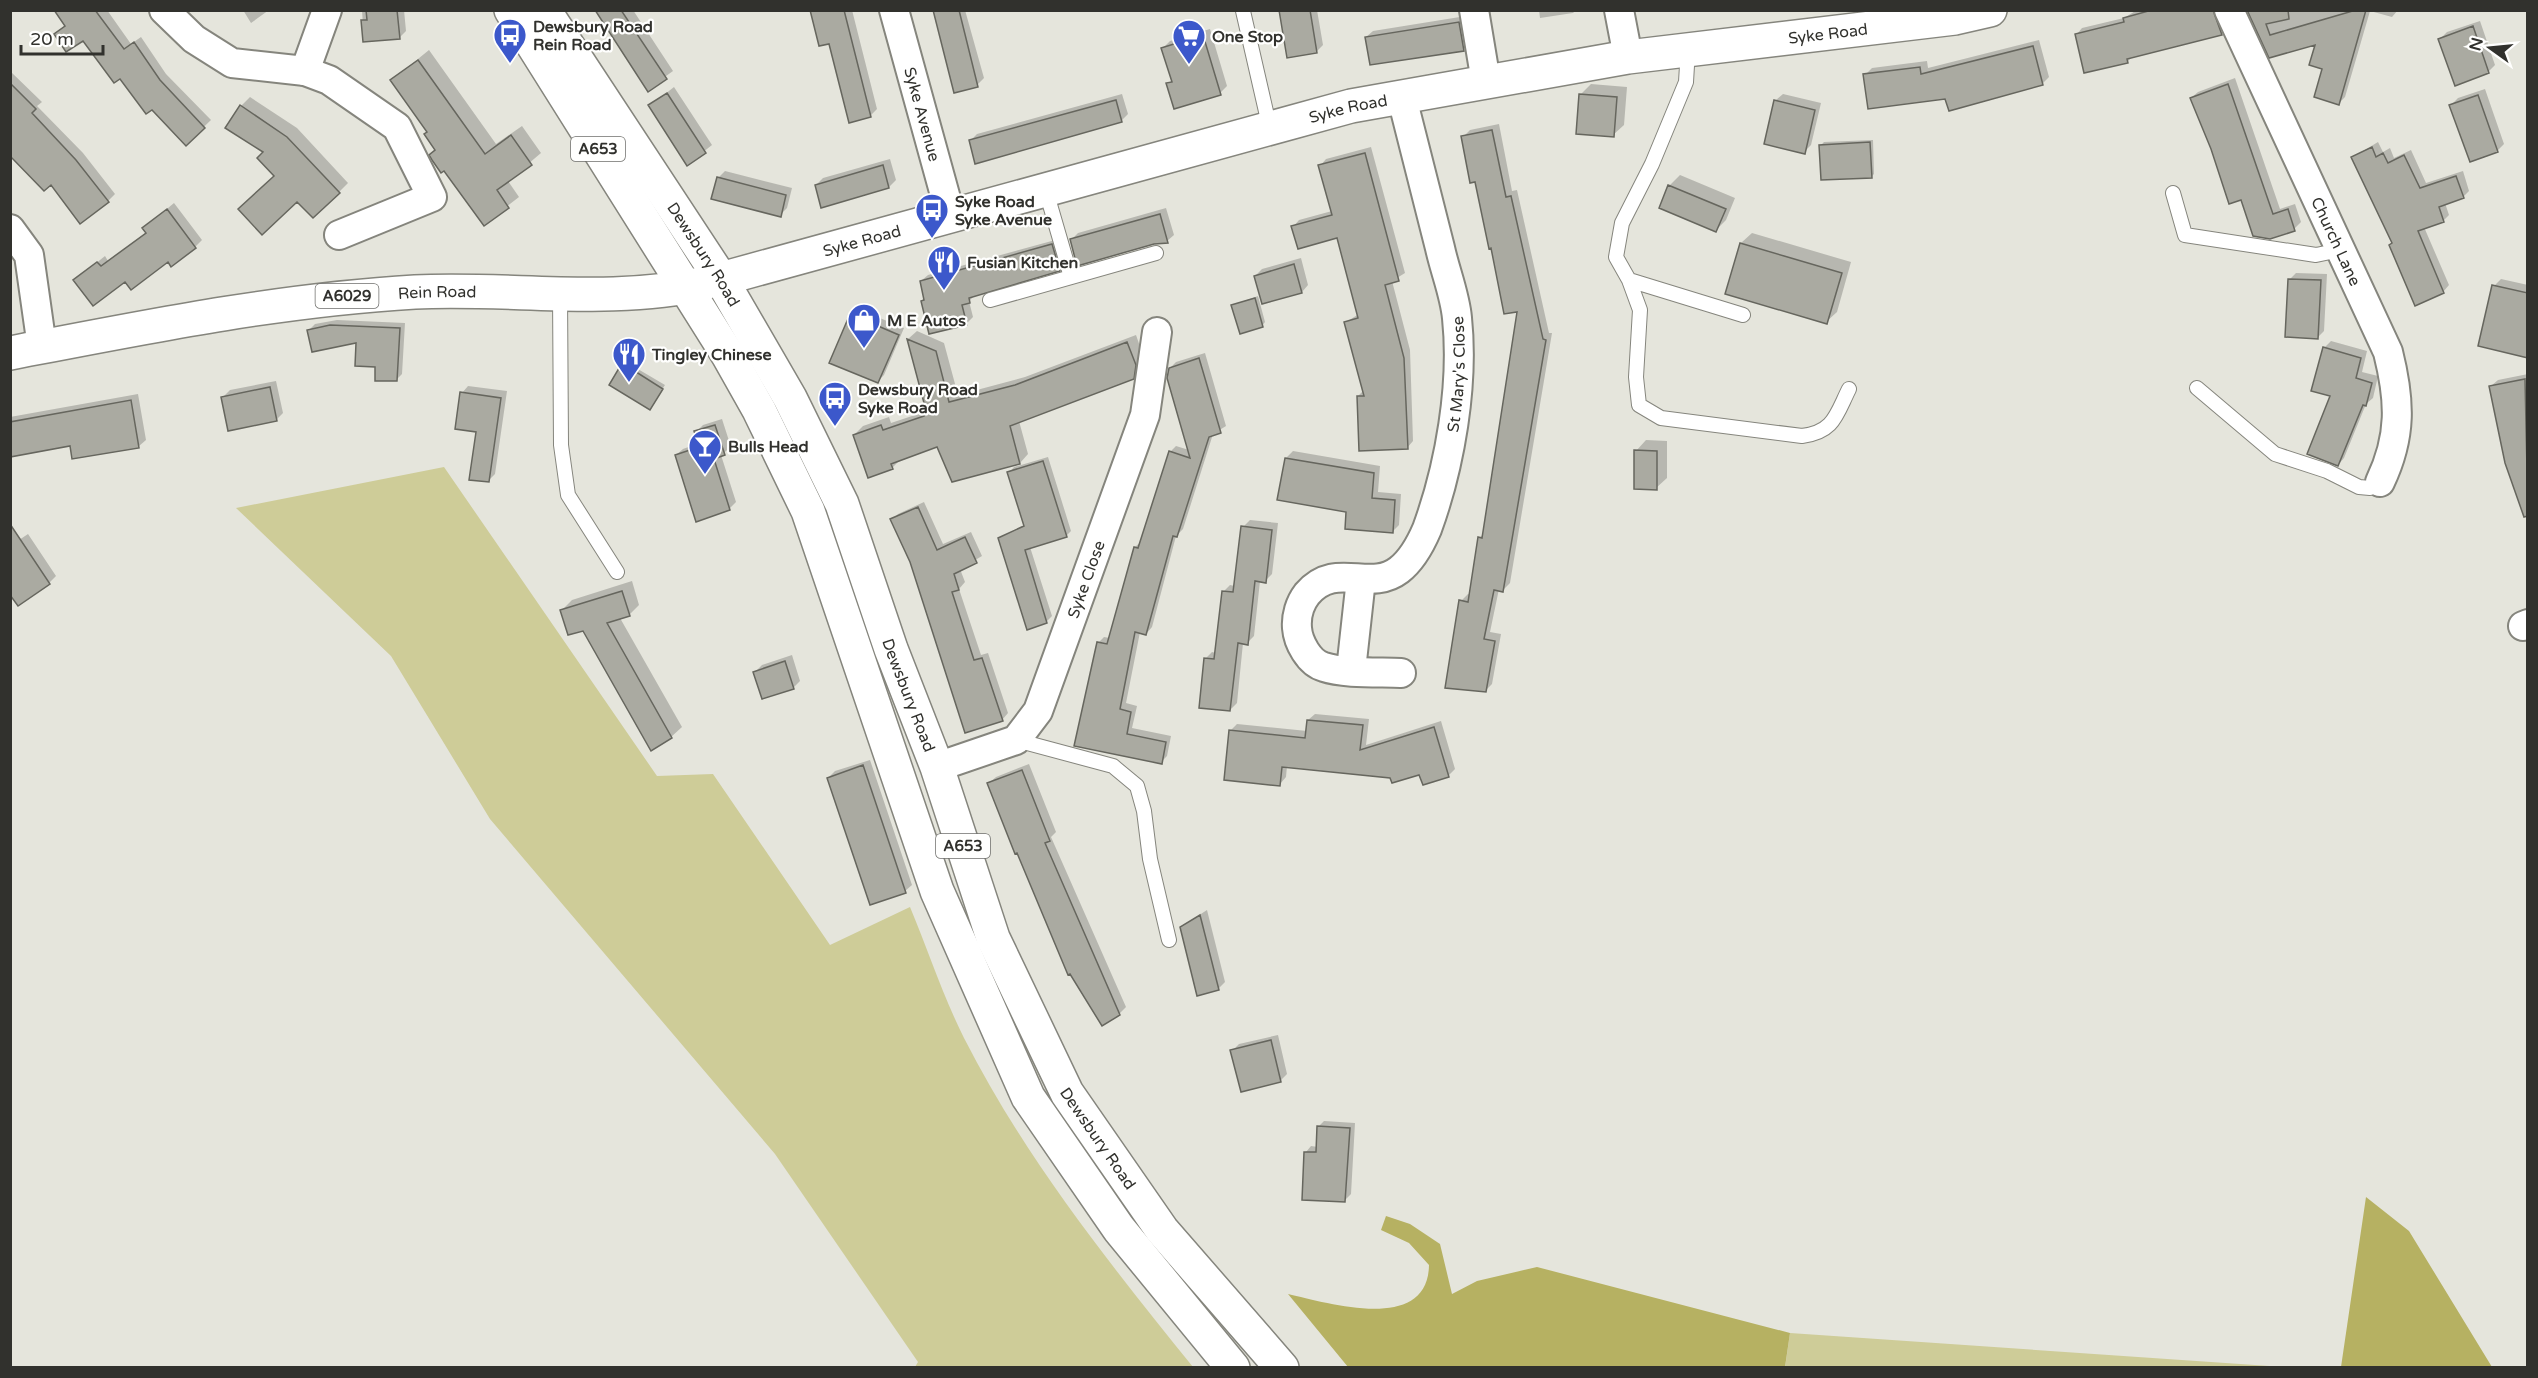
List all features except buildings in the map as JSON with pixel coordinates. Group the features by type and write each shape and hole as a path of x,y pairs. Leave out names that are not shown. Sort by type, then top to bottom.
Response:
{"main road":[{"name":"Dewsbury Road","path":"511,10 687,287 759,410 808,511 937,891 1028,1097 1119,1229 1233,1368"},
{"name":"Dewsbury Road","path":"544,10 721,279 790,398 842,504 891,648 937,766 993,938 1067,1093 1162,1230 1282,1368"},
{"name":"Syke Road","path":"687,287 951,217 1351,106 1628,57 1990,10"},
{"name":"Rein Road","path":"10,353 197,316 334,297 461,290 560,293 634,292 687,287"}],"street":[{"path":"164,10 194,39 232,63 304,71 329,80 397,127 432,197 339,235"},
{"path":"304,71 327,10"},
{"name":"Syke Avenue","path":"894,10 951,217"},
{"path":"1474,10 1486,82"},
{"path":"1619,10 1628,57"},
{"name":"Church Lane","path":"2229,10 2388,352 2397,391 2397,425 2393,448 2380,482"},
{"name":"St Mary's Close","path":"1401,673 1323,667 1310,657 1301,643 1297,628 1298,611 1305,597 1316,584 1330,576 1377,578 1398,571 1414,554 1427,529 1454,430 1458,370 1457,317 1402,98"},
{"path":"10,229 29,255 42,347"},
{"name":"Syke Close","path":"1016,740 1038,711 1145,415 1157,332"},
{"path":"1351,670 1360,579"},
{"path":"937,766 1016,740"}],"lane":[{"path":"1243,11 1270,129"},
{"path":"1688,49 1686,82 1652,164 1635,193 1622,223 1616,257 1629,280 1640,310 1636,377 1639,405 1661,418 1802,436 1820,434 1834,419 1849,389"},
{"path":"1046,191 1071,277"},
{"path":"2173,193 2185,236 2316,255 2340,250"},
{"path":"990,300 1156,253"},
{"path":"1629,280 1743,315"},
{"path":"560,293 561,445 568,495 617,572"},
{"path":"2197,388 2275,454 2327,471 2359,487 2370,488 2380,482"},
{"path":"1016,740 1113,766 1137,786 1144,811 1150,859 1169,940"}],"shaded area":[{"path":"444,467 657,776 713,774 830,945 910,907 956,1022 1014,1125 1100,1249 1193,1367 915,1367 918,1362 775,1154 490,819 391,656 236,508"},
{"path":"2366,1197 2409,1231 2492,1367 2341,1367"},
{"path":"1386,1216 1410,1224 1440,1244 1452,1294 1477,1281 1537,1267 1790,1333 1785,1367 1348,1367 1288,1294 1327,1303 1373,1309 1394,1307 1412,1300 1424,1286 1429,1265 1409,1243 1381,1230"},
{"path":"1790,1333 2284,1367 1785,1368"}],"place":[{"name":"Dewsbury Road Rein Road","path":"510,64"},
{"name":"One Stop","path":"1189,65"},
{"name":"Syke Road Syke Avenue","path":"932,239"},
{"name":"Fusian Kitchen","path":"944,291"},
{"name":"M E Autos","path":"864,349"},
{"name":"Tingley Chinese","path":"629,383"},
{"name":"Dewsbury Road Syke Road","path":"835,427"},
{"name":"Bulls Head","path":"705,475"}]}
